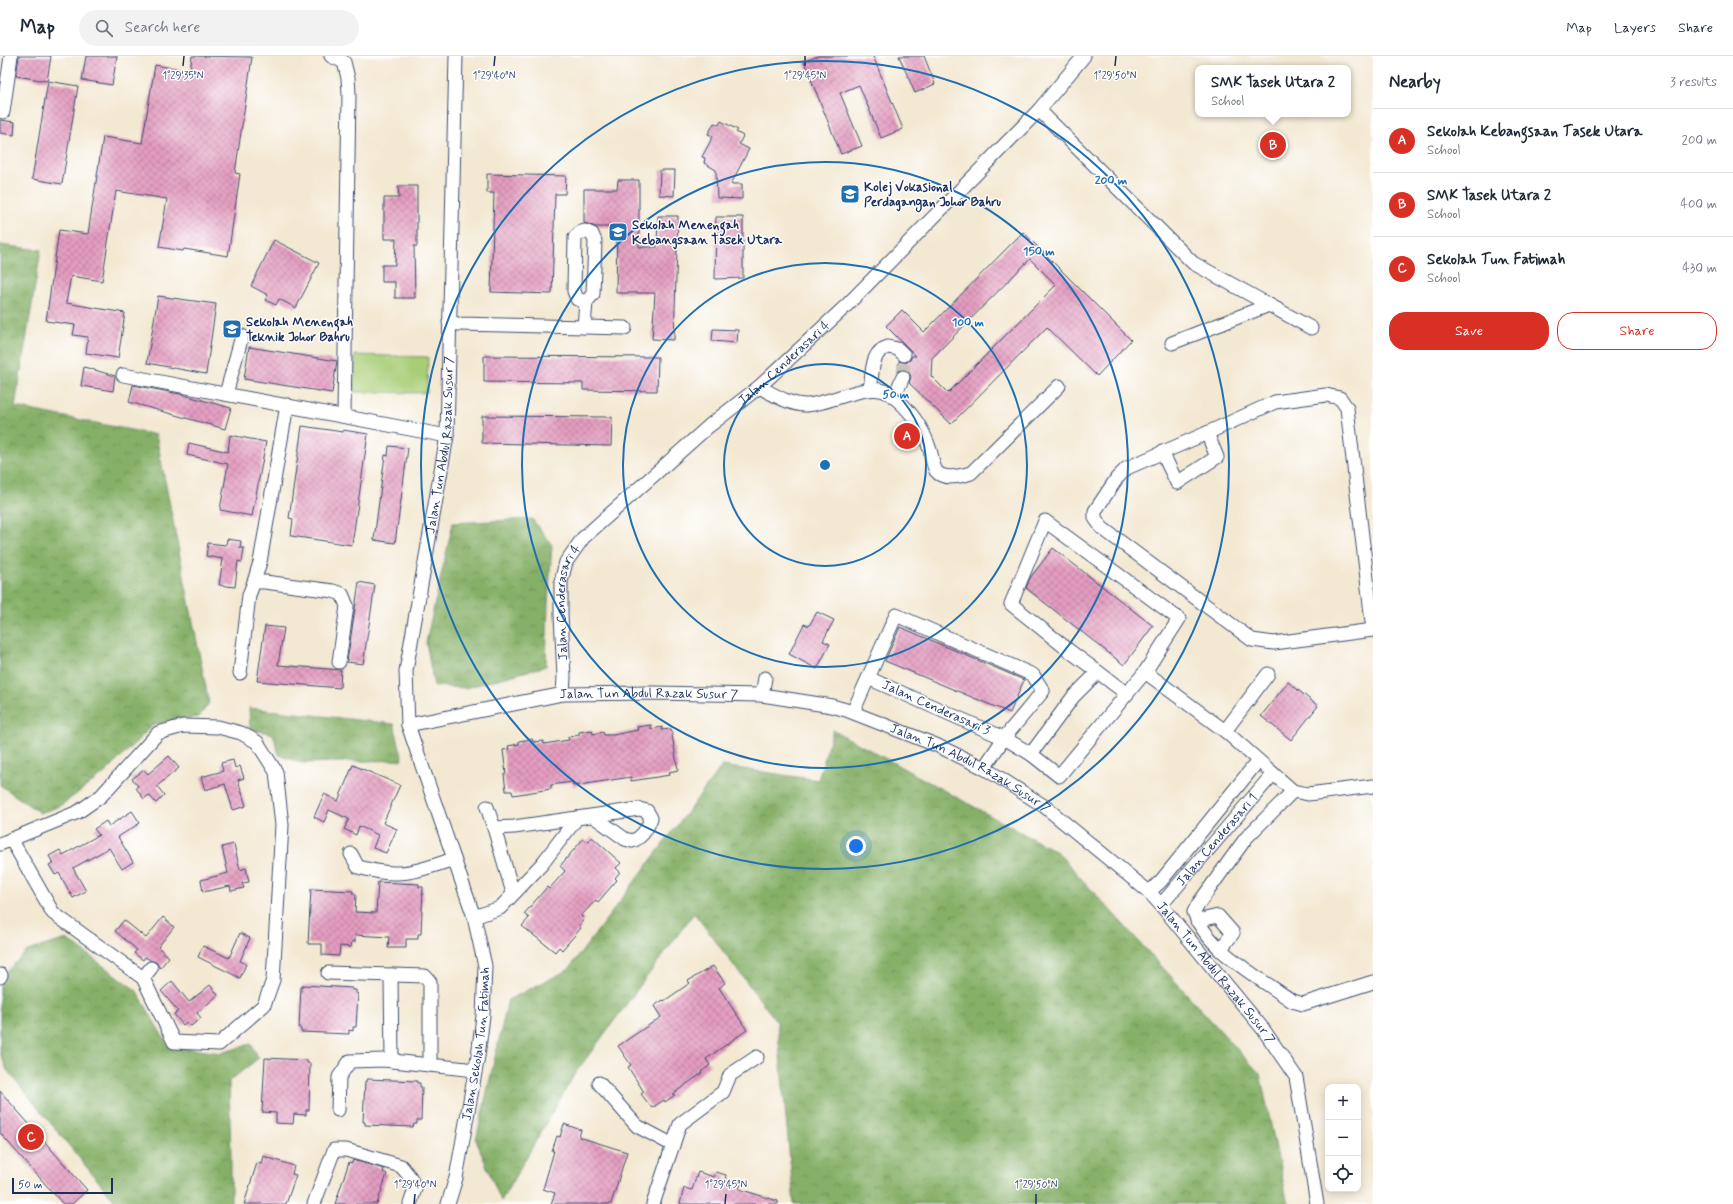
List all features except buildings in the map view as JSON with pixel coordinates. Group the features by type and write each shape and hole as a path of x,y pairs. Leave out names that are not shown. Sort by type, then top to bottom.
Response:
{"street":[{"path":"3,112 11,56"},
{"path":"330,56 344,62 348,78 349,94 344,416"},
{"name":"Jalan Tun Abdul Razak Susur 7","path":"456,56 447,436 406,671 408,725 563,694 653,693 762,695 832,706 849,711 936,745 984,768 1044,806 1149,892 1161,904 1263,1029 1296,1076 1316,1203"},
{"name":"Jalan Cenderasari 4","path":"563,694 564,677 561,582 566,562 583,538 709,426 759,387 847,305 1039,110 1084,56"},
{"path":"1039,110 1193,263 1311,328"},
{"path":"584,327 586,302 594,294 595,241 592,234 585,231 581,232 575,237 574,291 577,299 586,302"},
{"path":"1172,343 1269,305"},
{"path":"449,322 458,324 625,328"},
{"path":"226,394 242,336"},
{"path":"870,389 877,352 888,347 898,349 904,355"},
{"path":"123,375 447,436"},
{"path":"894,397 903,377"},
{"path":"759,387 784,400 804,405 818,404 844,395 870,389 889,393 903,405 921,428 936,471 944,476 958,477 971,473 1059,386"},
{"path":"1326,395 1340,398 1348,408 1373,630 1274,643 1252,640 1102,528 1095,518 1094,510 1117,478 1128,468 1208,433 1275,402 1326,395"},
{"path":"240,673 249,595 260,562 287,405"},
{"path":"1162,452 1177,483 1217,456 1208,433"},
{"path":"1045,521 1179,619 1144,672 1127,694 1098,672 1070,652 1011,604 1045,521"},
{"path":"254,582 265,582 333,591 342,594 347,606 339,662"},
{"path":"849,711 868,678 896,615 1033,675 1043,691 1004,738 984,768"},
{"path":"1031,754 1073,697 1098,672"},
{"path":"1144,672 1225,731 1272,775 1292,791 1308,794 1373,786"},
{"path":"1225,731 1268,674"},
{"path":"762,695 765,678"},
{"name":"Jalan Cenderasari 3","path":"868,678 1004,738 1031,754 1059,776 1127,694"},
{"name":"Jalan Sekolah Tun Fatimah","path":"408,725 474,917 485,966 483,1016 476,1070 459,1163 448,1204"},
{"path":"183,726 218,727 241,733 257,742 276,772 282,825 273,980 264,1006 219,1044 174,1042 147,973 54,913 5,842 78,812 101,796 158,733 183,726"},
{"name":"Jalan Cenderasari 1","path":"1149,892 1161,881 1258,761"},
{"name":"Jalan Cenderasari 1","path":"1161,904 1272,775"},
{"path":"1292,791 1246,838 1199,903 1194,912 1197,921 1220,950 1292,1001 1303,1004 1373,982"},
{"path":"487,807 513,893"},
{"path":"494,828 514,827 594,816"},
{"path":"474,917 500,908 542,864 576,818"},
{"path":"351,854 358,867 382,873 395,874 419,870 454,858"},
{"path":"1197,921 1218,916 1233,933 1220,950"},
{"path":"328,973 425,976 430,982 430,1065"},
{"path":"391,975 392,1062"},
{"path":"653,1204 680,1124 723,1092 730,1075 757,1057"},
{"path":"338,1110 340,1077 350,1061 392,1062 476,1070"},
{"path":"598,1083 637,1126 673,1145"},
{"path":"314,1204 334,1150 346,1150 402,1166 410,1177 415,1189 410,1204"}],"green space":[{"path":"0,245 41,250 15,407 156,435 209,703 199,717 154,724 106,772 60,806 40,813 0,785"},
{"path":"355,355 428,357 427,393 354,392"},
{"path":"532,519 552,545 546,666 466,688 434,686 426,642 453,523"},
{"path":"249,708 394,724 403,760 302,763 279,755 273,734 250,729"},
{"path":"833,730 1057,852 1260,1074 1288,1204 794,1204 777,1022 694,913 574,1075 501,1201 476,1140 508,1000 568,970 722,766 818,780"},
{"path":"67,939 137,991 168,1046 221,1053 251,1044 259,1058 229,1081 231,1204 117,1204 7,1070 0,1053 0,979 27,951"}],"tunnel":[{"path":"903,377 904,355"}],"place":[{"name":"SMK Tasek Utara 2","path":"1273,145"},
{"name":"Kolej Vokasional Perdagangan Johor Bahru","path":"850,194"},
{"name":"Sekolah Menengah Kebangsaan Tasek Utara","path":"618,232"},
{"name":"Sekolah Menengah Teknik Johor Bahru","path":"232,329"},
{"name":"Sekolah Kebangsaan Tasek Utara","path":"907,436"},
{"name":"Sekolah Tun Fatimah","path":"31,1137"}]}
